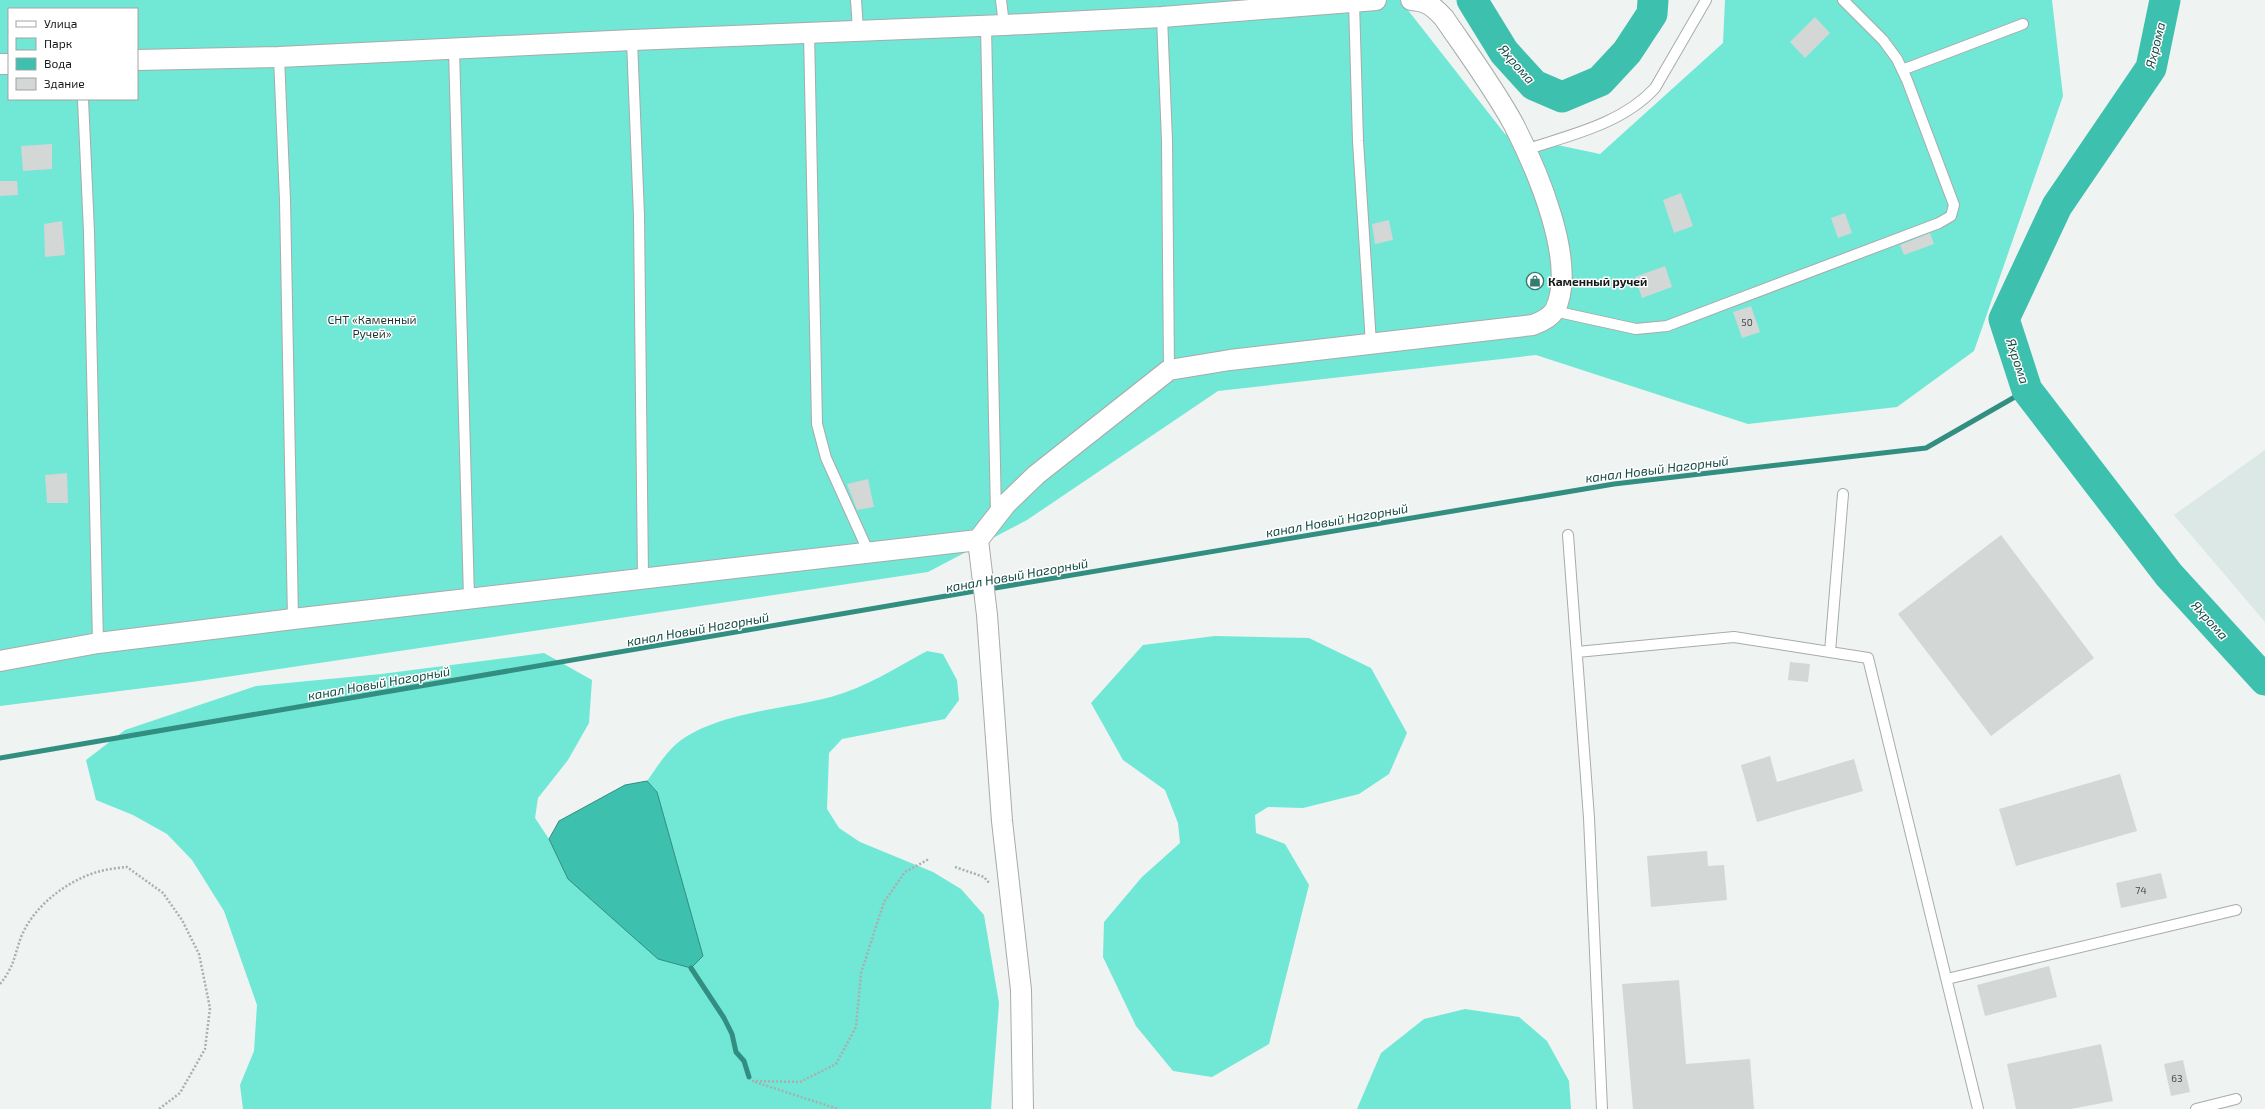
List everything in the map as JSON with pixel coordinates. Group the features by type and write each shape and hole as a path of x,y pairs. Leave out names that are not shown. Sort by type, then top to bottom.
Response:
{"street":[{"path":"138,60 279,57 1162,17 1225,6 1376,0"},
{"path":"1023,1109 1021,990 1002,821 986,615 978,540 1006,504 1036,475 1169,370 1230,360 1533,325 1544,320 1554,311 1561,291 1560,247 1537,175 1513,124 1444,18 1433,6 1423,0 1411,0"},
{"path":"0,661 98,643 469,598 978,540"}],"lane":[{"path":"856,0 858,30"},
{"path":"996,516 995,25 1001,0"},
{"path":"1525,150 1593,128 1622,115 1648,96 1655,88 1683,37 1706,0"},
{"path":"1554,311 1636,329 1667,326 1939,223 1951,216 1954,205 1902,70 1883,40 1843,0"},
{"path":"1354,2 1358,141 1371,344"},
{"path":"1162,17 1167,141 1169,370"},
{"path":"1902,70 2023,24"},
{"path":"808,32 817,424 826,458 869,552"},
{"path":"632,40 639,216 643,579"},
{"path":"454,49 469,598"},
{"path":"279,57 285,200 293,619"},
{"path":"83,100 89,232 98,643"},
{"path":"1830,652 1843,494"},
{"path":"1568,535 1589,818 1602,1109"},
{"path":"1577,652 1734,637 1868,658 1978,1109"},
{"path":"1947,979 2236,910"},
{"path":"2196,1109 2236,1099"}],"path":[{"path":"838,1109 752,1080 800,1082 836,1064 856,1027 861,973 884,902 905,872 929,859"},
{"path":"0,984 11,971 22,936 39,907 68,885 98,872 128,866 163,893 182,920 199,954 210,1008 205,1049 180,1093 159,1109"},
{"path":"955,867 984,877 993,889"}],"shaded area":[{"path":"2265,450 2265,622 2174,515"}],"green space":[{"name":"СНТ «Каменный Ручей»","path":"0,0 1400,0 1505,134 1600,154 1723,43 1725,0 2052,0 2063,96 1974,351 1897,407 1748,424 1536,355 1218,391 1027,520 928,572 192,682 0,706"},
{"path":"1215,636 1309,638 1371,668 1407,733 1389,774 1359,794 1303,808 1268,807 1255,815 1256,833 1285,844 1309,885 1269,1044 1212,1077 1173,1071 1136,1026 1103,957 1104,922 1142,877 1180,843 1178,823 1165,790 1123,760 1091,703 1143,645"},
{"path":"927,651 943,654 957,680 959,700 945,719 842,739 829,753 827,809 839,828 860,842 933,872 961,889 984,915 999,1003 991,1109 243,1109 240,1085 254,1051 257,1005 224,911 192,860 167,834 133,815 96,800 86,760 125,730 256,686 381,674 544,653 592,680 589,723 568,760 538,798 535,818 549,839 568,879 691,968 702,956 657,792 647,781 662,759 673,747 688,736 706,727 726,719 844,693 880,677"},
{"path":"1465,1009 1519,1017 1547,1041 1569,1081 1571,1109 1357,1109 1381,1053 1424,1019"}],"water":[{"path":"647,781 657,792 703,956 691,968 658,959 568,879 549,839 559,821 625,785"}],"building":[{"path":"1815,17 1830,33 1805,58 1790,42"},
{"path":"52,144 52,169 23,171 21,146"},
{"path":"0,181 17,181 18,195 0,196"},
{"path":"1681,193 1693,226 1674,233 1663,200"},
{"path":"1845,213 1852,233 1838,238 1831,218"},
{"path":"1389,220 1393,240 1375,244 1372,224"},
{"path":"62,221 65,255 45,257 44,224"},
{"path":"1930,233 1934,244 1904,255 1900,245"},
{"path":"1665,266 1672,287 1642,298 1635,277"},
{"path":"1751,306 1760,332 1742,338 1733,312"},
{"path":"67,473 68,503 47,503 45,475"},
{"path":"868,479 874,507 857,510 847,484"},
{"path":"2001,535 2094,658 1991,736 1898,614"},
{"path":"1790,662 1810,664 1808,682 1788,680"},
{"path":"1770,756 1777,782 1854,759 1863,791 1757,822 1741,765"},
{"path":"2120,774 2137,831 2016,866 1999,809"},
{"path":"1707,851 1708,866 1724,865 1727,900 1651,907 1647,856"},
{"path":"2161,873 2167,898 2121,908 2116,883"},
{"path":"2049,966 2057,997 1985,1016 1977,985"},
{"path":"1679,980 1686,1064 1750,1059 1754,1109 1633,1109 1622,984"},
{"path":"2101,1044 2113,1101 2071,1109 2016,1109 2007,1064"},
{"path":"2183,1060 2190,1092 2171,1096 2164,1064"}],"waterway":[{"name":"Яхрома","path":"1472,0 1504,52 1534,85 1562,97 1600,81 1627,52 1652,14 1653,0"},
{"name":"Яхрома","path":"2165,0 2151,68 2057,206 2004,319 2027,390 2169,575 2265,680"},
{"name":"канал Новый Нагорный","path":"989,589 1614,484 1926,448 2027,390"},
{"name":"канал Новый Нагорный","path":"0,758 981,590"},
{"path":"691,968 724,1018 732,1034 736,1052 744,1061 749,1077"}],"place":[{"name":"Каменный ручей","path":"1535,281"}]}
